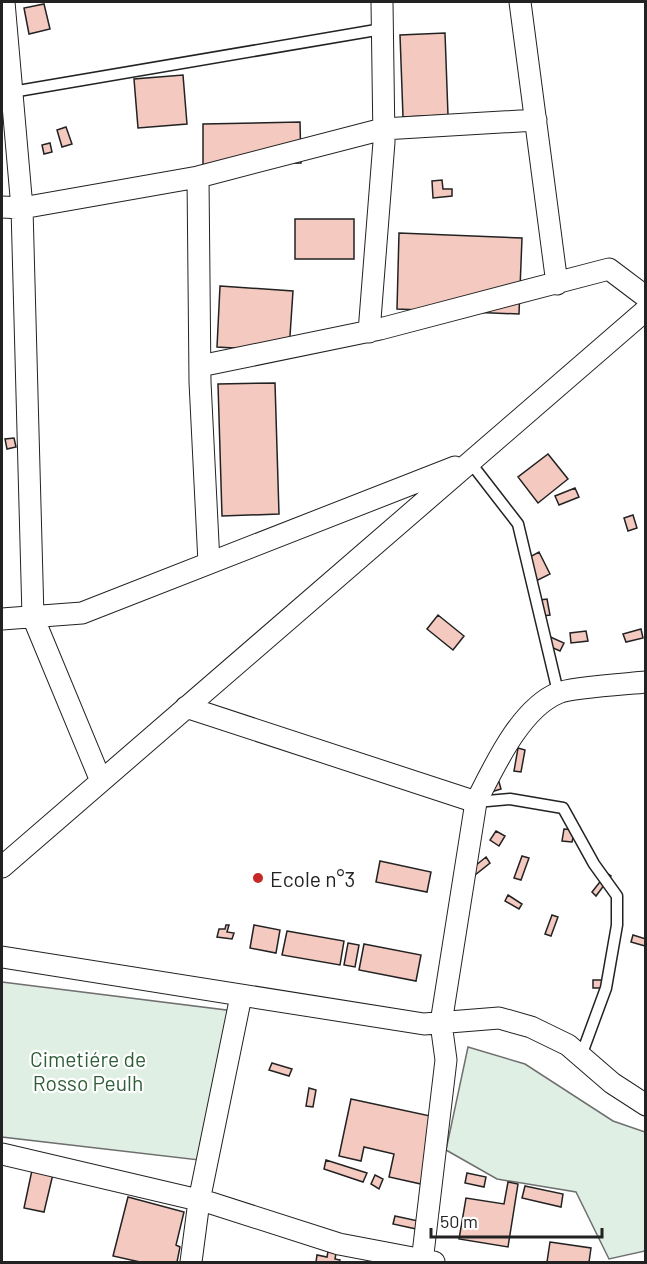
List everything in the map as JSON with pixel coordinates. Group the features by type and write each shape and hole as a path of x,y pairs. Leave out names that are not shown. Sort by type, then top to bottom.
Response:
{"street":[{"path":"4,2 12,92 12,207 33,617 101,781"},
{"path":"369,332 383,129 382,2"},
{"path":"520,2 557,284"},
{"path":"12,207 198,177 383,129 536,120"},
{"path":"198,177 200,366 209,563"},
{"path":"200,366 369,332 609,269 645,297"},
{"path":"2,867 645,310"},
{"path":"2,620 82,613 470,462"},
{"path":"2,1154 199,1201 339,1244 426,1262 446,1060 441,1023 476,802 505,747 526,718 558,692 645,682"},
{"path":"186,707 476,802"},
{"path":"2,957 424,1024 499,1018 531,1027 568,1045 612,1083 645,1105"},
{"path":"191,1263 199,1201 241,996"}],"lane":[{"path":"12,92 382,29"},
{"path":"470,462 518,524 558,692"},
{"path":"476,802 510,799 563,808 594,864 616,896 617,925 606,988 581,1056"}],"green space":[{"name":"Cimetiére de Rosso Peulh","path":"2,982 234,1011 199,1160 2,1137"},
{"path":"468,1047 525,1064 613,1121 645,1132 645,1251 609,1259 576,1192 497,1179 446,1150"}],"building":[{"path":"44,4 50,29 29,34 24,8"},
{"path":"445,33 448,115 403,117 400,35"},
{"path":"183,75 187,124 138,128 134,79"},
{"path":"300,122 301,163 203,165 203,124"},
{"path":"66,127 72,144 62,147 57,130"},
{"path":"50,143 52,152 44,154 42,145"},
{"path":"442,180 443,189 452,189 452,196 433,198 432,181"},
{"path":"295,219 354,219 354,259 295,259"},
{"path":"399,233 522,238 519,314 397,309"},
{"path":"220,286 293,291 289,351 217,347"},
{"path":"275,383 279,514 222,516 218,384"},
{"path":"14,438 16,447 7,449 5,439"},
{"path":"548,454 568,479 538,503 518,477"},
{"path":"575,488 579,497 559,505 555,496"},
{"path":"633,515 637,528 628,531 624,518"},
{"path":"539,552 550,574 534,582 524,560"},
{"path":"547,599 550,615 543,616 540,600"},
{"path":"438,615 464,636 453,650 427,629"},
{"path":"641,629 643,638 626,642 623,634"},
{"path":"586,631 588,641 571,643 570,633"},
{"path":"546,635 564,643 560,651 542,643"},
{"path":"518,748 525,750 521,772 514,771"},
{"path":"499,782 501,789 481,795 478,788"},
{"path":"564,829 575,830 572,842 562,841"},
{"path":"496,831 505,836 499,846 490,840"},
{"path":"522,856 529,858 521,880 514,878"},
{"path":"486,857 490,863 475,875 470,870"},
{"path":"380,861 431,872 427,892 376,882"},
{"path":"607,873 611,876 596,896 592,892"},
{"path":"508,895 522,904 519,909 505,901"},
{"path":"552,915 558,917 551,936 545,934"},
{"path":"226,925 229,925 227,932 234,933 232,939 217,937 219,929 225,929"},
{"path":"254,925 280,930 276,953 250,948"},
{"path":"287,931 344,941 340,965 282,955"},
{"path":"633,935 646,939 645,946 631,942"},
{"path":"348,943 359,945 355,967 344,965"},
{"path":"364,944 421,955 416,981 359,970"},
{"path":"593,980 606,980 606,988 593,988"},
{"path":"272,1063 292,1069 289,1076 269,1070"},
{"path":"309,1088 316,1090 313,1107 306,1106"},
{"path":"351,1099 435,1117 421,1184 389,1177 394,1154 364,1147 361,1161 339,1156"},
{"path":"326,1160 367,1173 363,1182 324,1169"},
{"path":"32,1170 53,1174 44,1212 24,1208"},
{"path":"467,1173 486,1177 484,1187 465,1183"},
{"path":"375,1175 383,1179 379,1189 371,1184"},
{"path":"508,1182 518,1184 508,1247 459,1239 466,1198 504,1204"},
{"path":"525,1186 563,1194 561,1207 522,1198"},
{"path":"128,1197 184,1212 176,1245 180,1247 177,1262 140,1262 113,1256"},
{"path":"395,1216 423,1222 421,1230 393,1224"},
{"path":"550,1242 591,1248 589,1262 547,1262"},
{"path":"329,1246 337,1248 335,1259 340,1260 339,1262 316,1262 317,1255 327,1257"}],"place":[{"name":"Ecole n°3","path":"258,878"}]}
